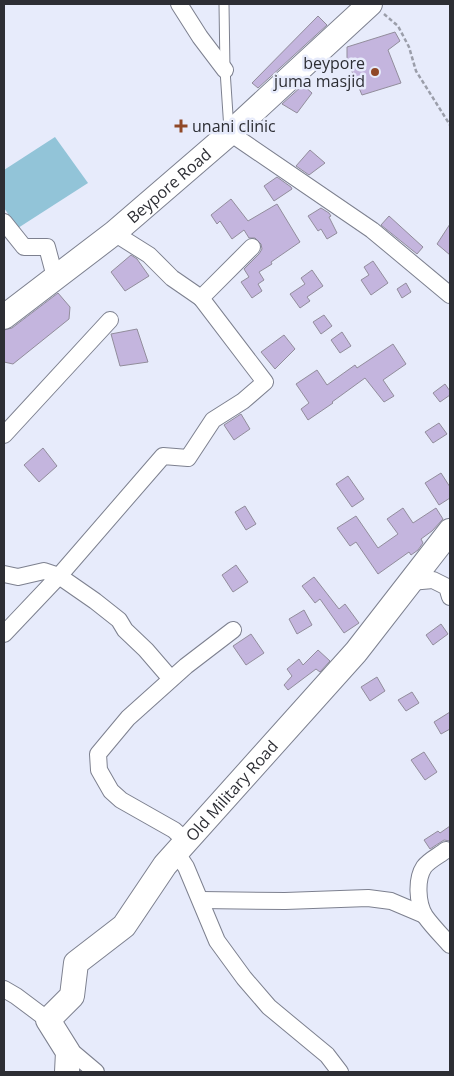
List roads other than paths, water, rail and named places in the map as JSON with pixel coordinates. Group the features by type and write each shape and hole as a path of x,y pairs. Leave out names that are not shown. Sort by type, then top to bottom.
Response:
{"main road":[{"name":"Beypore Road","path":"4,317 114,233 230,132 364,9"},
{"name":"Old Military Road","path":"48,1020 72,996 76,963 124,926 181,846 356,652 450,531"},
{"path":"48,1020 66,1056"}],"street":[{"path":"179,4 224,70"},
{"path":"230,132 372,230 450,294"},
{"path":"4,222 24,247 47,247 55,277"},
{"path":"4,634 59,576 163,456 188,458 213,420 244,401 265,382 201,298 172,278 149,255 114,233"},
{"path":"201,298 252,247"},
{"path":"4,435 110,320"},
{"path":"4,574 18,577 44,571 59,576 119,620 125,630 146,650 171,679"},
{"path":"410,582 433,580 447,587 450,598"},
{"path":"233,630 186,666 128,718 98,754 99,770 111,791 122,800 174,830 181,846 186,867 217,941 244,978 269,1007 327,1055 340,1072"},
{"path":"446,850 425,865 421,873 419,888 424,914 450,946"},
{"path":"201,900 285,902 368,898 391,901 424,914"},
{"path":"4,989 48,1020"},
{"path":"66,1056 96,1072"}],"lane":[{"path":"224,4 224,70 230,132"}],"water":[{"path":"55,137 88,183 18,228 4,208 4,170"}],"place":[{"name":"beypore juma masjid","path":"375,72"},
{"name":"unani clinic","path":"181,126"}]}
